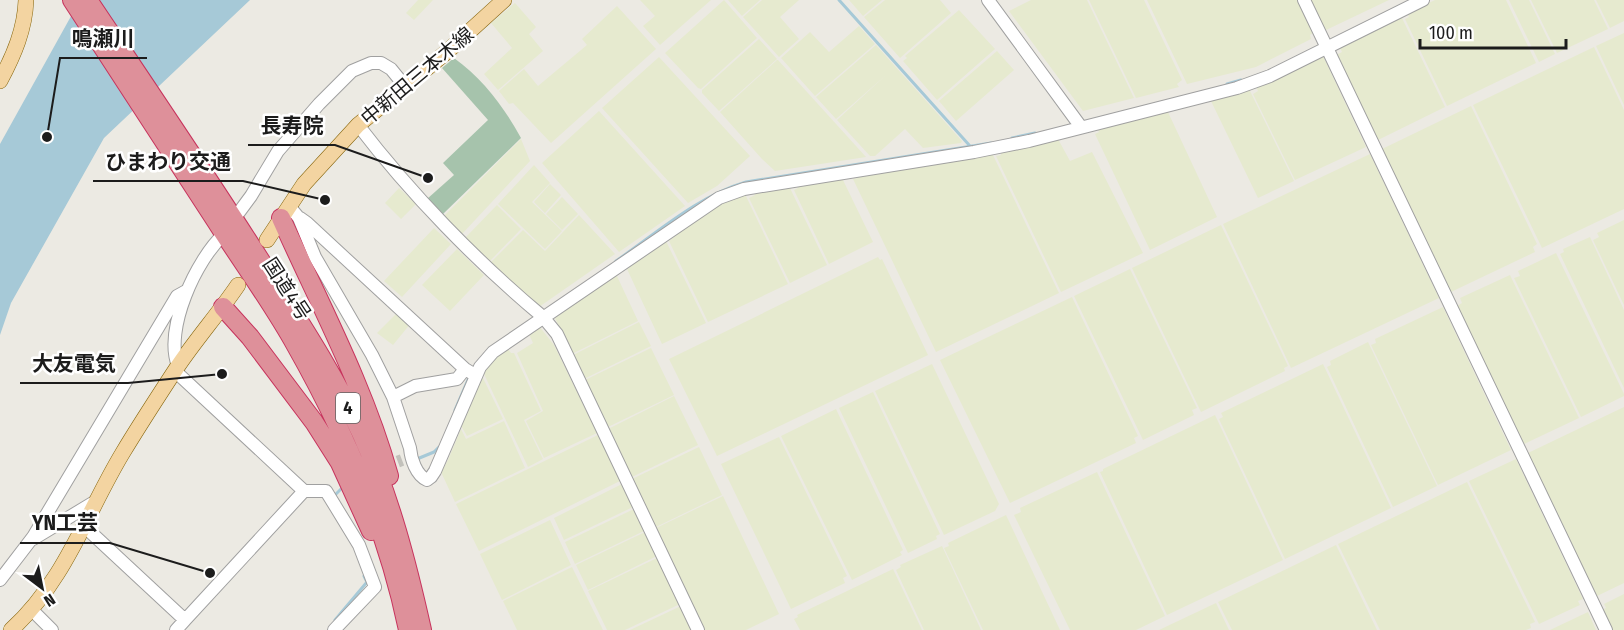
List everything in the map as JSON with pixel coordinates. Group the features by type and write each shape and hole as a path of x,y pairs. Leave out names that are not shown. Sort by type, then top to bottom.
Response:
{"highway":[{"name":"国道4号","path":"72,0 331,375 362,435 388,500 408,568 422,630"},
{"name":"国道4号","path":"88,0 226,221 295,343 342,434 373,504 386,541 408,630"},
{"path":"290,214 381,445 415,566 422,630"},
{"path":"223,307 250,337 340,463 398,590"}],"main road":[{"path":"0,81 20,38 26,15 26,0"},
{"name":"中新田三本木線","path":"267,240 290,214 304,184 357,125 504,0"},
{"path":"11,630 55,579 139,425 238,285"}],"street":[{"path":"988,0 1079,124"},
{"path":"1304,0 1606,630"},
{"path":"393,397 415,386 457,379 470,372 540,315 705,206 734,191 974,152 1079,124 1245,85 1270,76 1326,44 1424,0"},
{"path":"341,484 326,491 304,491 177,369 174,355 176,331 186,291 226,221 251,196 278,151 311,113 352,71 371,63 381,63 391,69 404,85"},
{"path":"357,125 446,227 540,315 557,334 698,630"},
{"path":"290,214 307,223 470,372"},
{"path":"290,214 372,355 393,397 410,448 406,458 426,480 431,477 445,450 470,372"},
{"path":"0,580 29,542 177,296 186,291"},
{"path":"176,630 304,491"},
{"path":"326,491 359,545 375,587 334,630"},
{"path":"29,542 96,501"},
{"path":"85,527 185,620"},
{"path":"31,609 52,630"}],"green space":[{"path":"418,0 433,0 414,20 406,13"},
{"path":"640,0 711,0 660,45 643,26 655,16"},
{"path":"724,0 757,38 701,89 665,53"},
{"path":"728,0 760,0 742,16"},
{"path":"762,0 799,0 780,17 799,39 779,57 743,17"},
{"path":"849,0 882,0 863,16"},
{"path":"885,0 940,0 951,13 900,58 864,17"},
{"path":"1031,0 1087,0 1134,98 1083,111 1009,11"},
{"path":"1089,0 1144,0 1182,80 1177,84 1179,87 1136,98"},
{"path":"1147,0 1298,0 1313,33 1310,35 1311,39 1256,67 1187,84"},
{"path":"1310,0 1389,0 1324,31"},
{"path":"1435,0 1506,0 1536,63 1447,106 1405,19 1409,17 1407,13"},
{"path":"1509,0 1529,0 1555,54 1539,62"},
{"path":"1531,0 1594,0 1608,29 1557,53"},
{"path":"1596,0 1624,0 1624,21 1610,28"},
{"path":"515,3 536,27 529,34 543,51 498,90 484,74 512,48 491,23"},
{"path":"617,6 656,49 551,143 513,103 509,104 499,91 524,69 538,86 587,45 582,39"},
{"path":"959,10 995,49 937,100 903,61 907,58 905,56"},
{"path":"1401,16 1445,107 1378,140 1336,55 1342,52 1340,48"},
{"path":"859,26 875,44 815,96 781,58 810,32 829,52"},
{"path":"1624,33 1624,105 1596,46"},
{"path":"759,39 777,59 719,111 702,93 702,90"},
{"path":"876,45 962,141 961,143 923,148 905,129 875,156 870,156 837,120 886,75 836,119 816,97"},
{"path":"1594,47 1624,110 1624,209 1542,248 1473,105"},
{"path":"997,51 1014,70 956,121 939,101"},
{"path":"1323,56 1366,147 1295,180 1253,94 1258,91 1256,87"},
{"path":"659,57 750,156 717,186 688,203 602,108"},
{"path":"454,58 492,94 521,138 443,214 427,199 454,175 443,163 488,120 442,68"},
{"path":"777,60 866,157 775,171 762,159 720,112"},
{"path":"1249,89 1294,181 1258,198 1210,99"},
{"path":"1471,106 1537,244 1533,247 1535,252 1451,292 1382,149"},
{"path":"1167,110 1217,217 1150,250 1095,134 1099,132 1097,128"},
{"path":"599,111 685,206 619,252 542,163"},
{"path":"521,139 530,161 462,234 444,216"},
{"path":"1058,139 1070,161 1092,152 1143,253 1061,292 996,156 1001,155 1001,152"},
{"path":"992,153 1059,293 936,352 853,179 858,178 857,174"},
{"path":"1370,154 1439,298 1291,368 1223,224"},
{"path":"534,165 550,183 532,202 562,231 545,249 498,204"},
{"path":"842,178 873,242 829,264 794,190 798,188 797,185"},
{"path":"550,184 561,195 545,213 534,202"},
{"path":"789,186 827,265 790,283 749,198 755,195 753,190"},
{"path":"399,188 416,204 401,219 385,203"},
{"path":"744,192 788,284 708,322 669,241 674,237 673,233 705,210"},
{"path":"562,197 578,214 562,230 546,214"},
{"path":"497,205 521,229 490,261 465,238"},
{"path":"579,215 615,254 539,307 491,262 523,230 545,251"},
{"path":"1624,220 1624,305 1593,240 1599,237 1597,233"},
{"path":"1221,225 1288,366 1284,368 1285,371 1201,412 1132,268"},
{"path":"434,228 451,244 402,297 384,281"},
{"path":"1590,237 1624,310 1624,388 1560,254 1564,252 1563,249"},
{"path":"665,239 706,323 662,344 627,269 630,267 629,264"},
{"path":"457,249 484,275 450,311 422,285"},
{"path":"1556,253 1624,394 1581,417 1514,278 1520,276 1518,271"},
{"path":"878,257 882,259 928,355 717,456 669,359"},
{"path":"1130,269 1197,408 1192,410 1194,415 1143,440 1074,296"},
{"path":"616,274 638,321 572,354 555,318"},
{"path":"1510,275 1579,418 1524,444 1457,306 1462,303 1460,298"},
{"path":"1072,297 1138,436 1134,438 1136,443 1010,503 940,360"},
{"path":"1443,307 1511,450 1438,485 1371,345 1376,343 1375,339"},
{"path":"398,312 411,323 393,345 377,333"},
{"path":"639,322 651,346 584,379 573,355"},
{"path":"539,326 554,345 597,433 544,458 526,421 543,411 517,353 533,343 528,332"},
{"path":"1368,342 1437,486 1393,507 1327,367 1331,365 1330,361"},
{"path":"507,348 514,353 541,411 524,420 543,459 528,467 484,374 492,359"},
{"path":"651,348 674,395 608,427 585,380"},
{"path":"932,364 999,504 995,511 944,535 875,391"},
{"path":"1323,364 1391,508 1285,559 1219,419 1223,417 1221,413"},
{"path":"483,378 503,419 467,436 460,424 473,393"},
{"path":"873,392 940,534 936,536 937,539 908,553 839,408"},
{"path":"674,396 698,445 632,477 608,429"},
{"path":"1624,407 1624,583 1597,596 1528,453"},
{"path":"836,409 903,550 900,552 902,555 852,580 781,436"},
{"path":"1215,415 1283,560 1167,615 1100,472"},
{"path":"504,421 525,468 455,502 441,472 461,429 466,439"},
{"path":"598,435 620,481 479,551 456,504"},
{"path":"779,437 847,576 843,578 845,583 791,609 721,464"},
{"path":"699,447 722,495 656,527 632,479"},
{"path":"1516,459 1583,599 1578,601 1580,605 1539,624 1469,481"},
{"path":"1097,472 1165,616 1136,630 1070,630 1014,515 1021,512 1020,508"},
{"path":"1467,482 1535,622 1530,624 1531,628 1526,630 1380,630 1338,544"},
{"path":"622,484 633,507 564,540 554,518"},
{"path":"723,496 779,614 746,630 705,630 656,528"},
{"path":"634,509 644,531 575,564 565,542"},
{"path":"1006,515 1060,630 983,630 944,548 949,546 948,543"},
{"path":"550,520 571,565 502,600 480,554"},
{"path":"645,532 657,556 588,590 576,565"},
{"path":"1336,545 1377,630 1232,630 1218,602"},
{"path":"942,546 981,630 924,630 896,570 901,567 900,565"},
{"path":"657,558 680,604 625,630 607,630 588,591"},
{"path":"572,567 603,630 517,630 503,601"},
{"path":"893,569 922,630 800,630 794,619 798,617 797,615"},
{"path":"1624,594 1624,630 1611,630 1601,610 1606,608 1604,604"},
{"path":"1216,603 1229,630 1159,630"},
{"path":"681,606 692,630 630,630"},
{"path":"1588,612 1596,630 1550,630"}],"water":[{"path":"80,0 250,0 104,138 11,303 0,335 0,144"}],"waterway":[{"path":"839,0 970,146"},
{"path":"1227,84 1241,80"},
{"path":"1012,138 1035,133"},
{"path":"616,261 662,227 711,196 746,182 991,143"},
{"path":"455,410 470,375"},
{"path":"417,459 434,452 439,447"},
{"path":"334,496 342,488"},
{"path":"335,620 367,582 364,576"}],"tunnel":[{"path":"381,468 402,460"}],"place":[{"name":"鳴瀬川","path":"47,137"},
{"name":"長寿院","path":"428,178"},
{"name":"ひまわり交通","path":"325,200"},
{"name":"大友電気","path":"222,374"},
{"name":"YN工芸","path":"210,573"}]}
